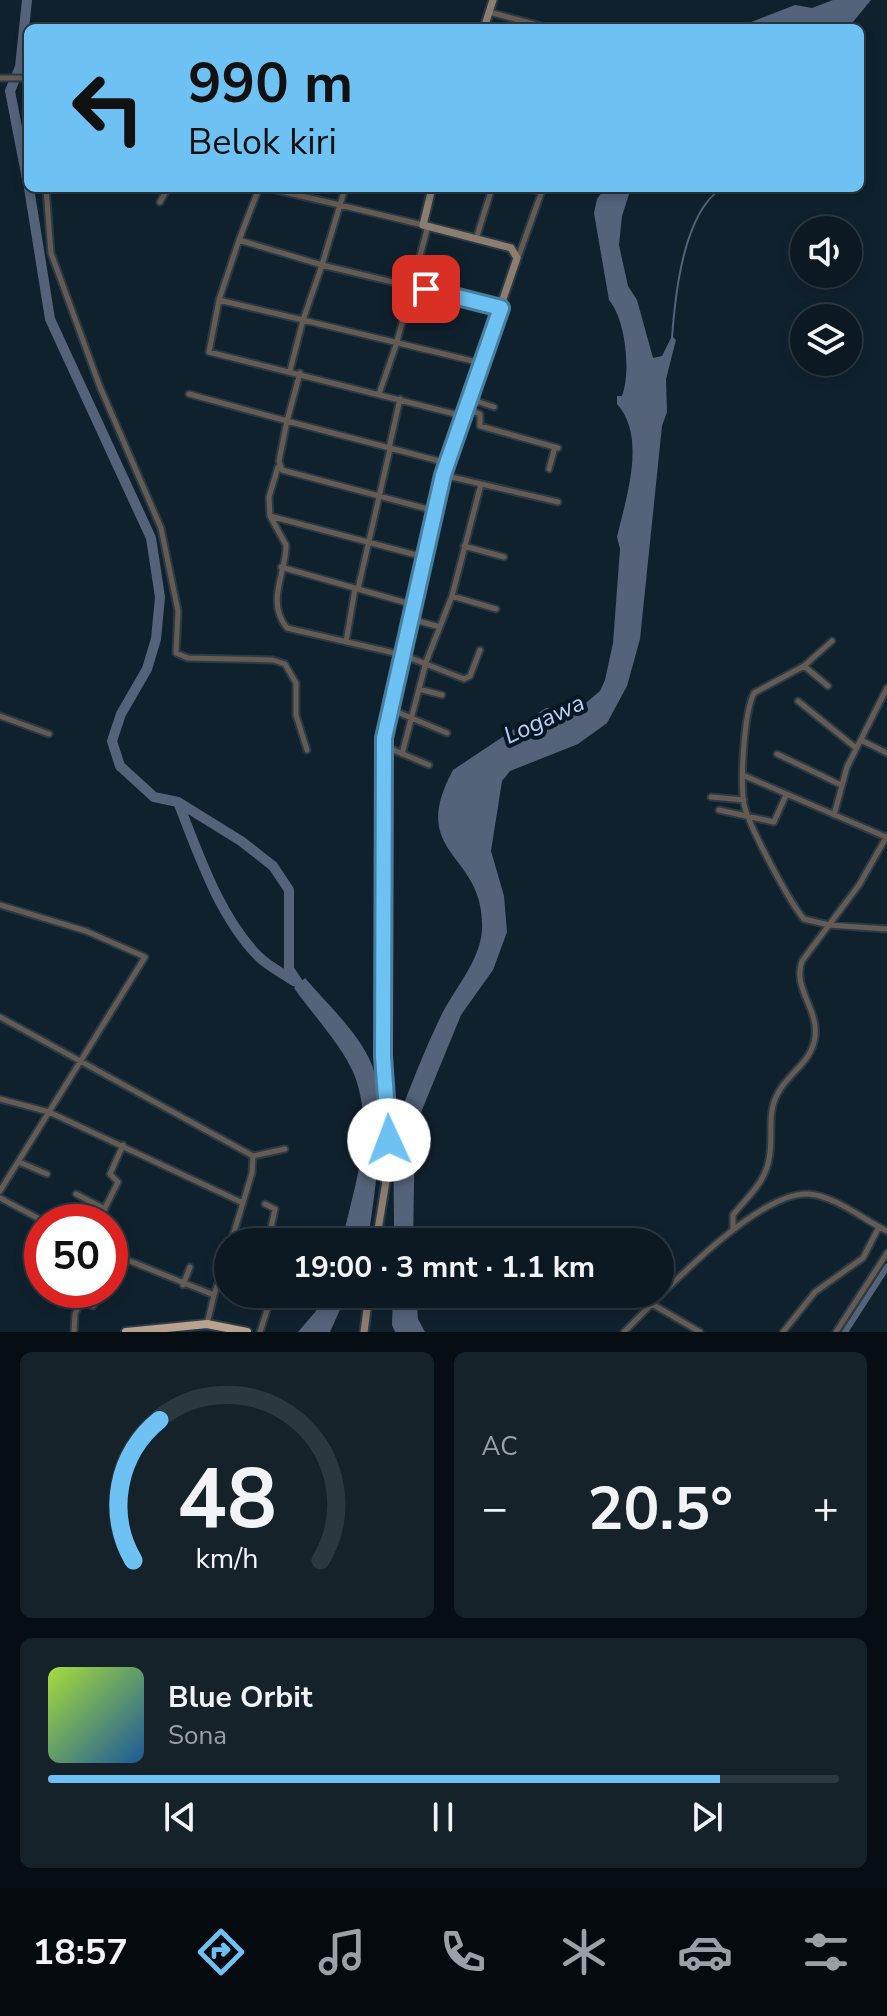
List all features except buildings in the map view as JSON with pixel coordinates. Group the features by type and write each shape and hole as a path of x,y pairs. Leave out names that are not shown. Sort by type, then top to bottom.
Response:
{"highway":[{"path":"126,1332 207,1324 247,1332"}],"main road":[{"path":"485,24 493,0"},
{"path":"378,1228 389,1163 390,1117 383,1056 384,746 443,475 517,258 514,250 425,226 431,192"},
{"path":"364,1332 367,1308"}],"street":[{"path":"489,12 534,24"},
{"path":"4,78 24,78"},
{"path":"46,192 51,253 108,403 161,528 178,611 176,653 188,658 273,660 285,664 296,683 296,715 307,750"},
{"path":"160,202 166,192"},
{"path":"257,192 219,300 207,350 400,399 480,414 480,426 557,448 549,469"},
{"path":"284,192 425,226 413,286 379,394"},
{"path":"290,371 344,192"},
{"path":"476,239 491,192"},
{"path":"517,258 541,192"},
{"path":"239,240 322,265 501,308"},
{"path":"219,300 396,345 482,363"},
{"path":"300,373 269,497 270,516 286,545 277,584 285,626 403,655 466,679 480,650"},
{"path":"189,394 447,463"},
{"path":"346,642 400,399"},
{"path":"470,399 494,407"},
{"path":"279,466 307,478 435,511"},
{"path":"443,475 558,502"},
{"path":"402,754 426,662 452,596 481,484"},
{"path":"270,516 425,558"},
{"path":"464,546 504,557"},
{"path":"281,567 414,605"},
{"path":"452,596 496,609"},
{"path":"411,619 440,627"},
{"path":"832,641 806,668 754,693 748,707 744,800 798,911 807,921 887,929"},
{"path":"806,668 828,686"},
{"path":"834,815 841,785 856,748 887,688"},
{"path":"419,689 442,695"},
{"path":"798,701 856,748"},
{"path":"390,709 447,733"},
{"path":"0,716 49,734"},
{"path":"861,740 887,753"},
{"path":"384,746 429,765"},
{"path":"777,754 841,785"},
{"path":"733,1230 733,1215 756,1189 767,1168 775,1098 805,1062 815,1041 813,1015 798,975 805,954 859,885 887,837 747,776"},
{"path":"719,810 775,821 786,795"},
{"path":"711,797 744,800"},
{"path":"0,905 86,931 145,957 0,1191"},
{"path":"0,1017 80,1064 253,1156 285,1149"},
{"path":"0,1099 49,1112 243,1203"},
{"path":"107,1204 118,1182 110,1174 123,1145"},
{"path":"235,1228 253,1156"},
{"path":"19,1162 47,1174"},
{"path":"76,1194 95,1204"},
{"path":"674,1284 759,1210 790,1196 810,1194 883,1229 859,1262 815,1292 783,1332"},
{"path":"0,1198 24,1211"},
{"path":"265,1204 275,1212 271,1228"},
{"path":"836,1332 887,1253"},
{"path":"128,1261 214,1295 207,1324"},
{"path":"183,1285 190,1267"},
{"path":"74,1332 78,1308"},
{"path":"260,1332 268,1308"},
{"path":"624,1332 648,1308"},
{"path":"659,1308 700,1332"}],"water":[{"path":"833,0 871,0 851,24 746,24 795,5 812,8"},
{"name":"Logawa","path":"602,192 630,192 622,216 619,245 628,286 637,300 653,358 662,356 672,336 676,340 666,379 667,412 662,426 640,639 627,686 607,723 578,744 510,771 502,781 491,851 504,896 507,932 493,970 461,1015 415,1127 413,1228 394,1228 394,1159 400,1114 445,1007 476,953 482,930 480,904 473,884 443,838 438,821 441,799 453,770 546,708 575,712 600,691 613,643 620,549 617,537 629,486 633,450 626,418 617,404 617,396 622,396 625,386 623,333 609,300 594,213"},
{"path":"305,978 342,1019 372,1065 377,1083 380,1128 370,1228 345,1228 363,1137 360,1095 354,1074 294,988"},
{"path":"317,1308 341,1308 330,1332 298,1332"},
{"path":"393,1308 417,1308 418,1319 425,1332 395,1332"}],"waterway":[{"path":"24,24 27,0"},
{"path":"24,29 20,67 10,91 24,163"},
{"path":"30,192 50,319 151,538 160,597 156,639 147,669 121,714 112,741 120,766 154,797 178,802 241,841 273,866 289,890 289,969 306,995"},
{"path":"672,338 679,279 690,235 698,216 718,192"},
{"path":"178,802 211,883 232,922 258,956 294,981"},
{"path":"845,1332 887,1267"}],"route":[{"path":"389,1140 390,1117 383,1056 384,738 443,475 501,308 426,289"}]}
